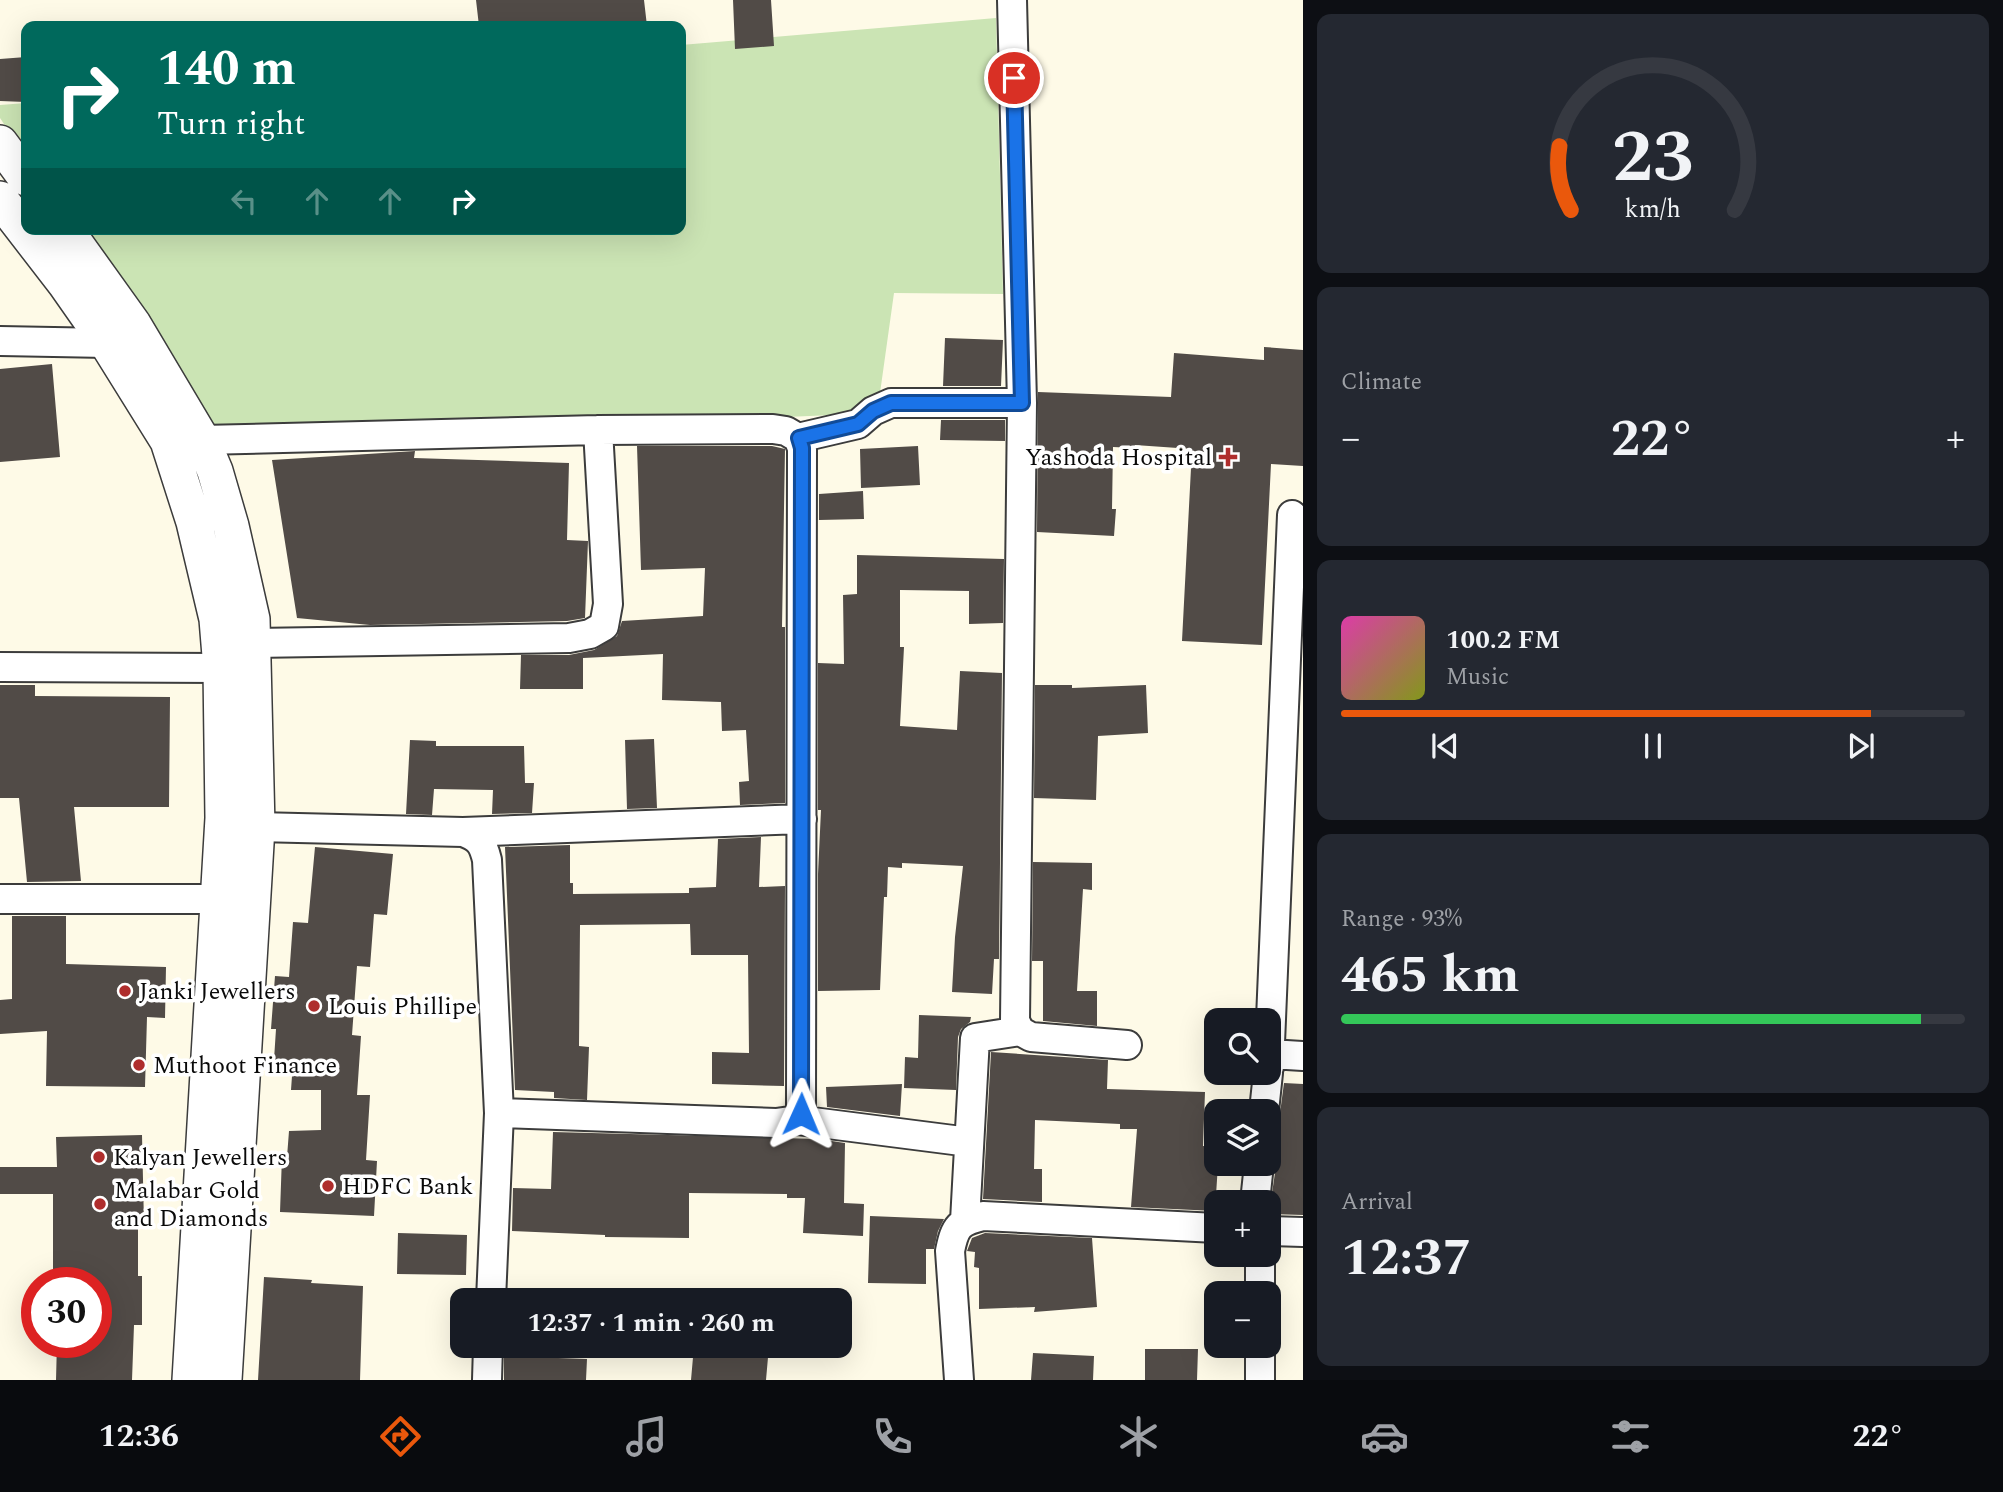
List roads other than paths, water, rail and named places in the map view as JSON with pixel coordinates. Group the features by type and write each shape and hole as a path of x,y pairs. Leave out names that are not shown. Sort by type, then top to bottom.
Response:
{"street":[{"path":"1012,0 1022,403 1014,1011 1020,1031"},
{"path":"0,144 21,171"},
{"path":"0,199 21,226"},
{"path":"28,235 65,283 120,334 202,440 215,471 244,580 254,643 257,827 224,1380"},
{"path":"68,235 120,334 168,441 207,573 217,619 221,668 223,818 190,1380"},
{"path":"0,341 120,334"},
{"path":"202,440 598,430 773,429 786,431 799,438 858,424 873,411 891,403 1022,403"},
{"path":"254,643 569,638 590,634 604,626 608,604 598,430"},
{"path":"797,1120 801,1114 802,819 802,448 799,438"},
{"path":"1271,1008 1292,515"},
{"path":"0,667 221,668"},
{"path":"257,827 463,832 802,819"},
{"path":"463,832 477,838 484,845 486,860 499,1113 492,1288"},
{"path":"0,899 220,899"},
{"path":"965,1221 975,1038 1020,1031 1031,1037 1127,1045"},
{"path":"1281,1062 1303,1056"},
{"path":"499,1113 776,1123 797,1120 969,1142"},
{"path":"959,1380 950,1251 954,1232 965,1221 983,1216 1204,1227"},
{"path":"1281,1231 1303,1232"},
{"path":"487,1380 488,1358"},
{"path":"1259,1380 1260,1358"}],"place":[{"name":"Yashoda Hospital","path":"1228,457"},
{"name":"Janki Jewellers","path":"125,991"},
{"name":"Louis Phillipe","path":"314,1006"},
{"name":"Muthoot Finance","path":"139,1065"},
{"name":"Kalyan Jewellers","path":"99,1157"},
{"name":"HDFC Bank","path":"328,1186"},
{"name":"Malabar Gold and Diamonds","path":"100,1204"}]}
